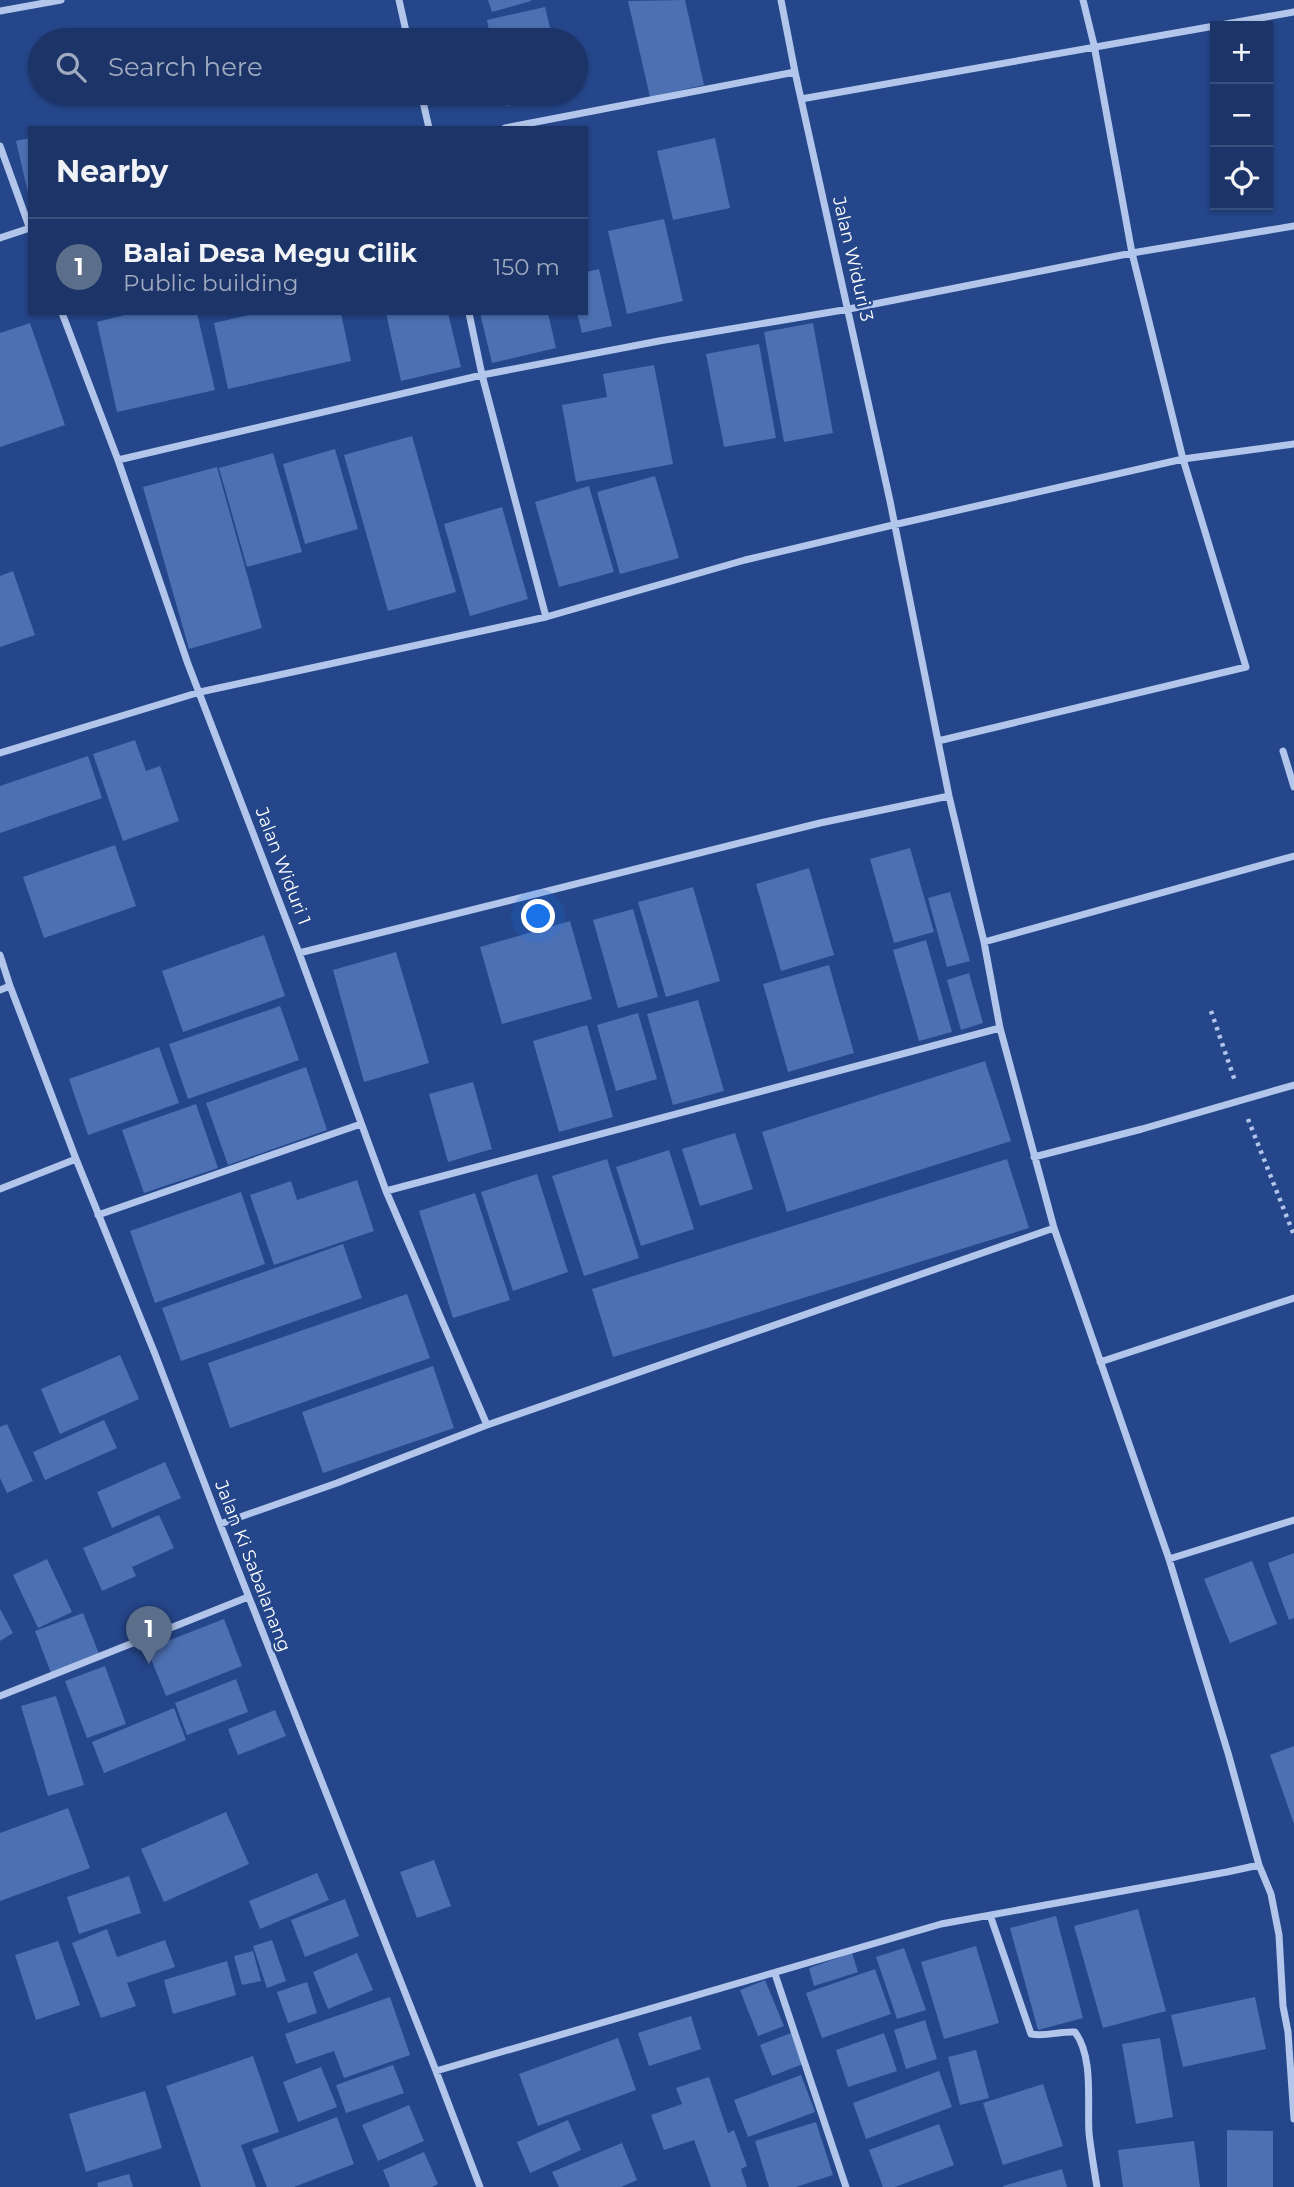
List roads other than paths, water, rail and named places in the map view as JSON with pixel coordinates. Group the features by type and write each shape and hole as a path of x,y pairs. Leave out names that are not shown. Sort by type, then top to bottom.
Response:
{"street":[{"path":"0,11 61,0"},
{"path":"399,0 405,28"},
{"name":"Jalan Widuri 3","path":"781,0 849,309 949,796 984,942 1000,1028 1054,1228 1169,1559 1259,1864 1271,1894 1279,1935 1294,2119"},
{"path":"938,741 1246,667 1183,459 1132,253 1083,0"},
{"path":"801,99 1294,12"},
{"path":"515,126 795,72"},
{"path":"424,105 429,126"},
{"path":"0,146 28,223"},
{"path":"118,460 482,374 849,309 1132,253 1294,226"},
{"path":"0,238 28,229"},
{"name":"Jalan Widuri 1","path":"63,315 118,460 188,664 299,953 386,1191 487,1425"},
{"path":"469,315 482,374 546,617"},
{"path":"0,753 200,692 546,617 745,561 893,525 1183,459 1294,444"},
{"path":"1283,751 1294,787"},
{"path":"299,953 820,823 949,796"},
{"path":"984,942 1294,856"},
{"name":"Jalan Ki Sabalanang","path":"0,955 76,1159 155,1354 219,1524 480,2187"},
{"path":"0,990 10,986"},
{"path":"386,1191 1000,1028"},
{"path":"1034,1157 1294,1085"},
{"path":"98,1215 361,1124"},
{"path":"0,1189 76,1159"},
{"path":"219,1524 337,1483 487,1425 1054,1228"},
{"path":"1100,1362 1294,1298"},
{"path":"1169,1559 1294,1520"},
{"path":"0,1696 248,1597"},
{"path":"436,2071 941,1924 1259,1864"},
{"path":"990,1915 1031,2034 1039,2036 1074,2032 1082,2043 1087,2073 1089,2134 1097,2187"},
{"path":"775,1974 846,2187"}],"place":[{"name":"Balai Desa Megu Cilik","path":"149,1664"}]}
